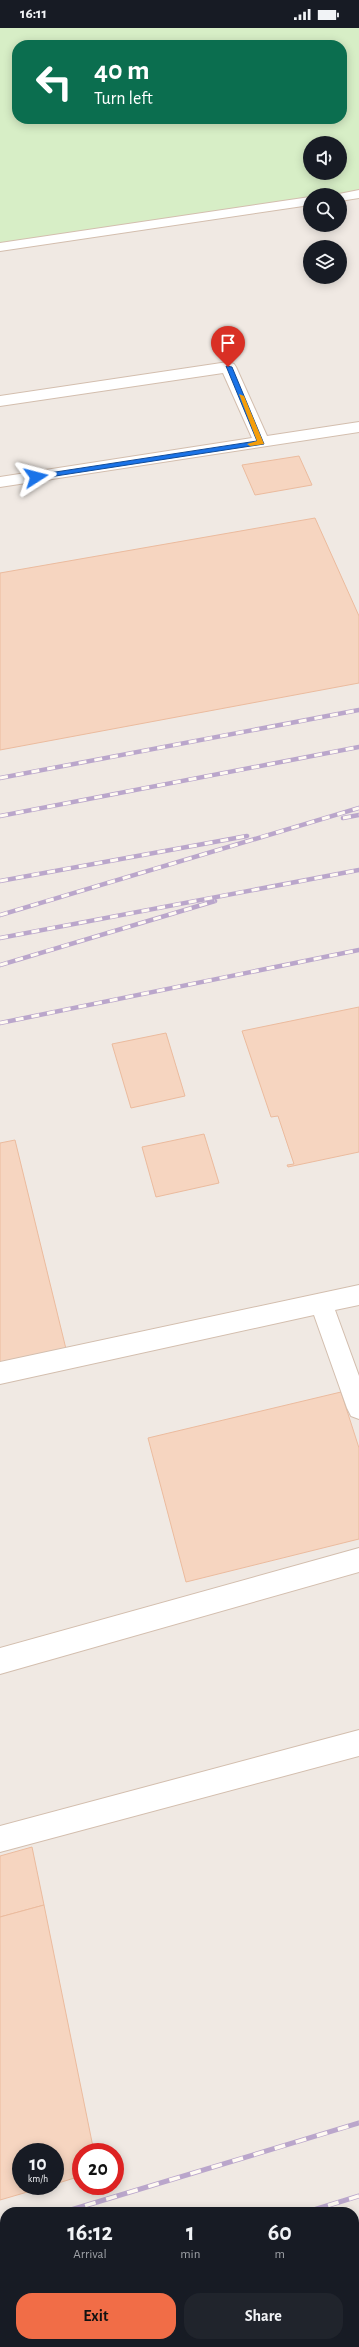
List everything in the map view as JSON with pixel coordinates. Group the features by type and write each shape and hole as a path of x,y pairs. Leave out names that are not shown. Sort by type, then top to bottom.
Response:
{"lane":[{"path":"347,196 359,194"},
{"path":"0,247 303,202"},
{"path":"0,401 228,367 262,442"},
{"path":"0,482 359,427"},
{"path":"0,1373 359,1295"},
{"path":"321,1303 359,1408"},
{"path":"0,1661 359,1560"},
{"path":"0,1838 359,1743"}],"shaded area":[{"path":"359,194 359,2207 0,2207 0,247 303,202 303,232 347,232 347,196"}],"green space":[{"path":"0,28 359,28 359,194 347,194 347,188 303,188 303,202 0,247"}],"building":[{"path":"299,456 312,485 255,495 242,465"},
{"path":"315,518 359,616 359,683 0,750 0,573"},
{"path":"359,1007 359,1152 288,1167 287,1165 294,1164 278,1116 271,1117 242,1031"},
{"path":"166,1033 185,1096 131,1108 112,1044"},
{"path":"204,1134 219,1183 156,1197 142,1147"},
{"path":"15,1140 66,1349 0,1364 0,1143"},
{"path":"341,1392 359,1448 359,1539 186,1582 148,1438"},
{"path":"32,1847 44,1905 0,1917 0,1856"},
{"path":"44,1905 92,2143 72,2143 72,2179 64,2181 64,2143 12,2143 12,2195 17,2195 0,2200 0,1917"}],"railway":[{"path":"0,778 359,710"},
{"path":"0,816 359,747"},
{"path":"0,915 359,808"},
{"path":"343,818 359,815"},
{"path":"0,881 247,836"},
{"path":"0,938 359,870"},
{"path":"0,965 215,901"},
{"path":"0,1023 359,950"},
{"path":"81,2207 359,2123"},
{"path":"323,2207 359,2196"}],"slow traffic":[{"path":"241,396 262,442 250,444"}],"route":[{"path":"36,477 262,442 228,367"}]}
